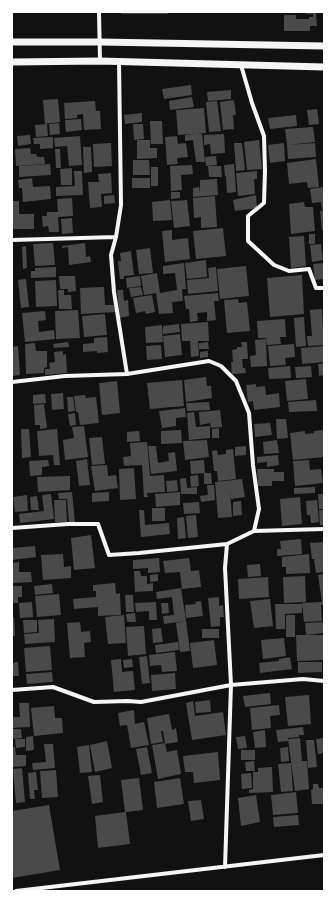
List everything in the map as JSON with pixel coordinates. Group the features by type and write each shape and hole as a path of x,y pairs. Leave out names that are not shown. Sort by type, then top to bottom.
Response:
{"street":[{"path":"99,12 100,61"},
{"path":"12,42 324,46"},
{"path":"12,62 100,61 324,67"},
{"path":"119,62 121,205 116,237 111,255 114,292 127,374"},
{"path":"241,65 252,103 264,136 264,203 248,216 248,241 274,265 289,271 309,269 316,288 324,288"},
{"path":"12,240 116,237"},
{"path":"12,382 65,376 127,374 209,361 222,366 236,381 249,413 253,466 259,509 254,531"},
{"path":"12,528 68,524 98,524 109,555 227,544 254,531 324,529"},
{"path":"225,867 231,684 225,568 227,544"},
{"path":"12,690 53,686 94,702 141,702 231,684 303,679 324,681"},
{"path":"16,891 324,855"}],"building":[{"path":"121,12 168,12 168,14 121,14"},
{"path":"306,12 316,12 317,26 310,26 310,31 284,31 284,15 296,15 296,19 309,19 309,17 313,17 313,14 306,14"},
{"path":"191,85 192,95 164,99 162,89"},
{"path":"231,90 231,99 208,101 207,92"},
{"path":"192,97 194,107 170,110 169,101"},
{"path":"58,99 60,122 45,124 43,100"},
{"path":"234,100 236,115 233,115 234,129 223,130 220,102"},
{"path":"95,101 96,111 100,111 101,129 84,130 83,114 77,115 77,118 65,119 64,103"},
{"path":"217,101 221,131 209,132 206,102"},
{"path":"204,108 206,133 178,135 176,110"},
{"path":"317,109 319,124 309,125 307,110"},
{"path":"142,113 142,122 125,124 124,115"},
{"path":"296,115 297,126 270,129 268,118"},
{"path":"81,119 82,130 66,132 65,120"},
{"path":"150,121 162,121 163,144 151,144"},
{"path":"59,123 60,134 50,135 49,124"},
{"path":"47,124 48,136 36,137 35,125"},
{"path":"133,124 143,124 144,139 134,140"},
{"path":"313,127 315,142 287,145 285,129"},
{"path":"202,133 205,162 196,162 193,140 185,141 185,135"},
{"path":"224,134 225,153 211,154 210,144 204,145 204,135"},
{"path":"30,135 31,144 18,146 17,136"},
{"path":"80,136 82,165 69,166 67,146 55,147 54,138"},
{"path":"177,136 178,144 186,143 188,157 177,158 178,164 167,165 165,137"},
{"path":"53,137 53,148 40,149 40,144 34,144 33,138"},
{"path":"137,140 150,140 150,148 157,148 157,158 137,159"},
{"path":"259,140 262,169 247,170 244,142"},
{"path":"111,143 112,166 94,167 93,144"},
{"path":"234,143 242,143 245,170 236,171"},
{"path":"284,143 285,161 270,163 268,145"},
{"path":"315,143 316,157 288,159 287,145"},
{"path":"83,147 91,147 92,172 84,173"},
{"path":"30,148 31,154 36,154 37,157 44,157 45,164 16,166 15,149"},
{"path":"55,149 60,149 61,168 56,168"},
{"path":"216,156 217,165 206,166 205,157"},
{"path":"316,159 319,187 308,188 307,182 289,184 287,163"},
{"path":"133,160 149,160 150,175 133,175"},
{"path":"50,164 51,175 19,177 19,166"},
{"path":"234,164 236,192 227,193 224,165"},
{"path":"192,165 193,174 181,175 182,190 171,191 170,166"},
{"path":"208,166 221,166 222,177 209,177"},
{"path":"151,167 158,167 158,186 151,186"},
{"path":"72,168 72,185 61,185 60,169"},
{"path":"74,171 82,171 83,195 56,196 56,187 75,186"},
{"path":"257,171 257,179 254,179 255,194 238,196 236,173"},
{"path":"111,173 112,193 101,194 102,207 90,208 88,182 99,182 98,174"},
{"path":"32,178 33,187 50,186 51,199 23,202 22,188 19,188 18,180"},
{"path":"132,178 150,178 150,188 132,188"},
{"path":"217,179 218,195 193,197 193,188 199,187 200,192 200,180"},
{"path":"324,187 324,210 322,210 321,202 312,203 310,189"},
{"path":"171,192 180,192 180,198 171,199"},
{"path":"114,195 115,203 104,204 104,196"},
{"path":"256,195 257,208 235,211 233,200"},
{"path":"215,196 217,227 201,228 201,217 194,218 193,198"},
{"path":"72,198 73,216 58,217 59,232 49,232 48,226 43,227 42,216 47,216 47,212 58,212 57,199"},
{"path":"170,200 172,220 153,221 152,202"},
{"path":"187,200 190,226 174,228 171,201"},
{"path":"12,201 19,201 19,214 34,214 34,229 13,229"},
{"path":"304,202 305,207 313,207 315,231 291,234 289,204"},
{"path":"320,211 324,211 324,230 322,230"},
{"path":"72,218 73,233 62,234 61,219"},
{"path":"223,228 226,256 196,259 193,231"},
{"path":"172,230 172,240 188,238 190,259 165,262 162,231"},
{"path":"309,234 315,234 315,244 309,244"},
{"path":"304,236 306,266 291,268 289,237"},
{"path":"53,243 55,265 35,266 33,244"},
{"path":"85,243 86,257 90,256 91,262 69,265 68,247 62,248 62,246"},
{"path":"321,244 323,260 312,262 310,245"},
{"path":"26,246 27,268 23,269 22,247"},
{"path":"150,248 153,273 139,274 136,250"},
{"path":"131,251 134,275 124,276 124,279 120,279 118,261 121,261 120,253"},
{"path":"206,260 207,277 187,279 185,263"},
{"path":"184,263 186,289 182,289 183,301 172,302 173,313 159,314 156,293 144,295 141,276 157,273 160,293 177,290 175,273 163,274 163,266"},
{"path":"323,263 324,279 315,280 313,264"},
{"path":"246,266 249,296 220,299 217,269"},
{"path":"56,267 56,277 31,278 31,271 35,271 35,268"},
{"path":"216,267 218,291 188,294 187,280 209,278 208,268"},
{"path":"302,275 304,314 270,317 267,278"},
{"path":"59,276 75,276 76,291 68,292 68,289 60,289"},
{"path":"140,276 141,286 127,288 126,278"},
{"path":"26,279 29,307 21,308 18,280"},
{"path":"56,280 57,306 36,307 35,281"},
{"path":"104,287 105,305 114,305 115,312 81,314 80,288"},
{"path":"141,287 143,295 131,297 129,288"},
{"path":"58,290 64,290 64,295 71,295 72,309 59,309"},
{"path":"117,290 123,290 124,301 128,300 129,316 120,318"},
{"path":"218,293 219,301 214,301 216,320 207,321 207,312 197,313 198,321 190,322 189,309 186,309 184,296"},
{"path":"152,295 155,312 146,314 145,311 136,313 133,298"},
{"path":"238,299 239,303 247,302 250,331 227,333 224,300"},
{"path":"322,309 324,345 308,346 307,336 312,336 310,310"},
{"path":"78,310 80,338 56,339 55,311"},
{"path":"45,311 46,320 38,321 39,332 54,330 55,339 25,342 22,313"},
{"path":"105,314 107,335 84,337 82,316"},
{"path":"304,317 306,346 296,347 294,318"},
{"path":"285,319 286,337 280,337 281,344 267,345 266,338 258,338 257,321"},
{"path":"208,322 209,341 198,341 199,356 191,357 190,341 182,341 181,324"},
{"path":"179,324 180,332 163,334 163,326"},
{"path":"162,325 163,342 146,343 145,327"},
{"path":"180,334 182,355 165,357 163,336"},
{"path":"107,337 108,352 83,352 83,344 94,343 94,338"},
{"path":"266,339 267,366 251,367 250,356 256,355 255,340"},
{"path":"68,342 69,347 54,348 53,344"},
{"path":"208,342 209,349 199,349 199,343"},
{"path":"241,342 247,342 248,359 242,359 243,368 245,368 246,373 232,374 232,350 237,349 237,347 242,347"},
{"path":"35,343 36,351 47,351 47,367 44,368 44,373 26,374 25,344"},
{"path":"294,344 295,357 285,358 286,365 270,366 268,346"},
{"path":"161,345 162,359 147,360 146,346"},
{"path":"18,346 20,375 12,376 12,347"},
{"path":"324,346 324,362 302,364 301,348"},
{"path":"63,351 63,355 66,354 67,373 45,375 45,369 50,369 49,363 55,362 54,352"},
{"path":"208,351 208,357 200,358 200,352"},
{"path":"324,363 324,375 319,376 318,364"},
{"path":"290,366 291,378 269,379 268,368"},
{"path":"311,366 312,377 296,378 295,367"},
{"path":"206,377 207,386 211,386 212,398 186,402 184,380"},
{"path":"306,379 308,399 287,401 285,381"},
{"path":"182,380 184,406 150,409 147,383"},
{"path":"117,381 120,413 102,415 99,383"},
{"path":"256,384 256,387 265,386 266,395 279,393 280,407 254,410 253,401 248,402 246,385"},
{"path":"63,393 64,409 52,410 51,394"},
{"path":"45,394 46,403 33,404 33,395"},
{"path":"85,395 86,398 96,397 99,423 80,425 78,412 76,412 74,396"},
{"path":"67,397 73,397 75,411 68,412"},
{"path":"316,400 317,411 289,412 288,402"},
{"path":"209,402 210,410 187,411 186,403"},
{"path":"44,404 47,428 40,429 40,425 35,425 34,405"},
{"path":"185,408 186,417 176,418 176,426 162,428 159,411"},
{"path":"220,410 222,427 211,428 210,423 200,425 199,412"},
{"path":"194,412 196,427 210,426 210,438 189,440 187,413"},
{"path":"75,413 76,425 70,426 68,414"},
{"path":"276,419 286,419 288,438 277,439"},
{"path":"270,423 272,435 255,437 254,424"},
{"path":"84,426 88,457 65,460 63,440 74,438 72,427"},
{"path":"219,428 219,438 212,438 212,429"},
{"path":"21,429 29,429 31,457 22,458"},
{"path":"57,429 60,465 54,465 53,455 39,456 37,431"},
{"path":"181,430 182,443 161,444 161,431"},
{"path":"323,430 324,457 293,460 290,433 305,431 305,434"},
{"path":"139,431 140,441 127,442 127,432"},
{"path":"102,437 105,464 92,465 89,438"},
{"path":"207,440 209,457 185,460 183,441"},
{"path":"277,440 279,453 264,454 263,442"},
{"path":"147,442 150,476 164,475 165,492 147,493 148,497 144,497 142,465 124,466 123,457 131,456 130,443"},
{"path":"148,446 156,446 158,463 169,461 168,453 175,452 177,471 151,474"},
{"path":"246,446 246,455 235,456 235,447"},
{"path":"233,449 236,479 218,481 217,471 214,471 212,451 217,450 218,455 226,454 226,450"},
{"path":"278,455 279,465 267,467 267,462 257,463 257,457"},
{"path":"87,459 90,485 79,486 76,461"},
{"path":"48,460 49,466 42,467 42,475 30,476 29,461"},
{"path":"204,460 205,473 191,474 190,461"},
{"path":"309,460 310,470 321,469 323,483 295,486 293,461"},
{"path":"107,465 108,476 116,475 118,488 95,491 91,466"},
{"path":"134,468 136,499 120,500 119,469"},
{"path":"257,469 274,469 274,472 284,472 284,481 272,481 272,486 258,486"},
{"path":"204,473 211,473 212,484 204,484"},
{"path":"198,475 199,486 191,487 190,476"},
{"path":"70,476 70,490 38,492 37,477"},
{"path":"186,478 187,488 197,487 197,494 181,494 180,479"},
{"path":"242,479 245,497 231,499 230,492 232,517 218,518 215,482"},
{"path":"177,480 178,491 167,492 166,481"},
{"path":"207,485 214,485 215,500 201,502 200,496 208,495"},
{"path":"315,487 315,493 294,494 294,488"},
{"path":"72,492 75,522 69,522 67,499 59,499 58,493"},
{"path":"109,492 109,501 92,502 92,493"},
{"path":"180,492 180,505 156,507 155,494"},
{"path":"51,494 54,519 20,523 19,514 44,511 42,495"},
{"path":"318,494 324,494 324,509 319,509"},
{"path":"27,495 28,511 15,512 13,497"},
{"path":"37,496 39,510 31,510 30,497"},
{"path":"300,497 302,524 282,526 280,499"},
{"path":"54,500 66,500 67,522 55,522"},
{"path":"317,500 319,522 311,523 310,515 307,515 306,501"},
{"path":"241,501 242,515 233,516 233,502"},
{"path":"199,502 200,513 184,514 183,503"},
{"path":"152,508 165,508 165,521 152,521"},
{"path":"139,510 144,510 145,525 169,523 170,534 141,537"},
{"path":"319,510 324,510 324,525 320,525"},
{"path":"196,515 198,537 188,538 186,516"},
{"path":"184,517 186,538 178,539 177,518"},
{"path":"91,535 95,568 74,570 71,538"},
{"path":"301,539 302,554 277,556 277,549 281,549 280,541"},
{"path":"324,542 324,572 316,573 310,543"},
{"path":"35,546 36,557 12,560 12,548"},
{"path":"63,554 64,567 71,566 71,578 43,580 41,555"},
{"path":"309,554 310,573 286,574 286,567 282,567 282,557"},
{"path":"159,558 160,572 148,573 148,568 133,569 133,560"},
{"path":"189,558 191,571 199,570 201,587 182,589 180,572 165,573 163,561"},
{"path":"19,562 19,572 31,572 32,582 12,583 12,563"},
{"path":"260,564 261,576 248,577 247,565"},
{"path":"134,571 140,571 141,576 147,576 147,584 153,583 153,591 135,592"},
{"path":"158,574 158,581 150,582 150,575"},
{"path":"324,574 324,605 321,605 322,621 304,622 302,603 322,602 318,575"},
{"path":"305,576 306,602 284,603 283,577"},
{"path":"268,577 269,597 239,599 238,579"},
{"path":"115,583 116,594 120,593 121,615 98,616 98,607 74,609 73,599 96,597 96,591 93,591 93,585"},
{"path":"52,584 53,593 35,595 34,586"},
{"path":"12,586 22,586 22,597 18,597 18,603 12,603"},
{"path":"181,588 186,621 164,624 163,616 174,615 172,597 157,599 156,592"},
{"path":"59,594 61,615 37,617 35,596"},
{"path":"125,595 133,595 134,612 126,612"},
{"path":"219,597 219,606 223,605 224,617 220,617 220,626 211,627 208,598"},
{"path":"270,599 273,626 254,628 250,601"},
{"path":"201,601 203,616 186,618 185,605 196,604 195,602"},
{"path":"32,602 33,617 20,618 19,603"},
{"path":"156,602 157,620 149,620 149,611 136,612 135,603"},
{"path":"161,603 168,603 169,613 162,614"},
{"path":"275,604 302,604 302,613 285,614 285,629 276,629"},
{"path":"135,613 136,622 127,622 126,614"},
{"path":"124,615 126,643 108,644 105,617"},
{"path":"286,615 295,615 295,637 286,637"},
{"path":"12,617 14,617 15,636 12,636"},
{"path":"54,619 55,642 25,644 24,634 39,633 38,620"},
{"path":"23,620 37,620 37,632 24,633"},
{"path":"186,621 190,651 180,652 176,623"},
{"path":"80,622 81,632 90,631 91,642 84,643 85,657 70,658 67,623"},
{"path":"324,622 324,633 306,635 305,623"},
{"path":"144,626 146,654 128,656 126,627"},
{"path":"161,628 163,642 153,643 152,629"},
{"path":"202,629 219,629 219,638 202,638"},
{"path":"296,635 324,635 324,660 297,661"},
{"path":"284,638 286,656 263,659 261,640"},
{"path":"214,640 217,665 193,668 190,643"},
{"path":"178,642 179,650 156,653 155,645"},
{"path":"50,646 52,670 26,672 24,648"},
{"path":"175,652 177,671 162,672 161,665 150,666 149,655"},
{"path":"147,656 150,683 142,684 139,657"},
{"path":"290,657 292,669 260,673 259,663 279,661 279,659"},
{"path":"121,659 122,672 133,671 135,690 114,692 111,660"},
{"path":"132,659 133,667 124,668 123,660"},
{"path":"18,662 19,676 12,676 12,663"},
{"path":"298,662 322,662 322,672 298,673"},
{"path":"52,672 53,682 27,684 26,674"},
{"path":"175,673 176,689 152,691 151,675"},
{"path":"270,693 271,704 245,707 243,696"},
{"path":"309,695 311,724 288,726 285,697"},
{"path":"210,700 211,712 196,713 195,702"},
{"path":"193,701 195,716 223,712 226,735 192,740 186,703"},
{"path":"19,703 29,703 30,727 12,728 12,717 20,717"},
{"path":"279,705 280,715 270,716 271,728 252,730 250,708"},
{"path":"54,706 55,718 62,718 63,733 34,736 31,708"},
{"path":"134,710 135,724 144,722 149,745 131,748 127,725 120,726 118,713"},
{"path":"169,714 172,730 176,728 178,742 165,744 163,731 161,731 163,742 151,744 147,718"},
{"path":"303,727 304,735 288,738 288,741 278,742 276,730"},
{"path":"12,729 21,729 22,738 12,739"},
{"path":"265,730 266,747 255,748 253,732"},
{"path":"33,736 34,750 26,751 26,737"},
{"path":"245,736 247,748 238,749 236,737"},
{"path":"300,738 302,761 307,761 309,789 295,791 288,739"},
{"path":"324,738 324,753 318,754 316,739"},
{"path":"15,739 25,739 25,747 16,748"},
{"path":"306,740 314,740 317,767 308,768"},
{"path":"107,741 112,768 95,772 90,745"},
{"path":"165,743 167,752 177,750 181,774 158,779 152,745"},
{"path":"44,744 53,744 55,768 33,770 32,763 46,762"},
{"path":"89,745 92,772 80,773 77,747"},
{"path":"12,747 15,747 16,755 26,755 26,766 12,767"},
{"path":"147,747 152,773 141,775 136,749"},
{"path":"288,747 289,761 281,762 280,748"},
{"path":"241,750 255,750 255,760 241,760"},
{"path":"218,752 220,780 194,783 193,772 185,772 183,756"},
{"path":"254,761 255,771 246,771 245,762"},
{"path":"291,763 293,791 281,792 278,764"},
{"path":"272,767 273,792 249,793 249,790 253,789 253,772 258,772 258,768"},
{"path":"22,768 25,802 16,803 13,769"},
{"path":"56,770 58,797 42,798 40,771"},
{"path":"36,772 38,790 34,790 35,799 30,799 28,773"},
{"path":"251,773 252,788 242,789 241,774"},
{"path":"100,775 103,802 92,804 88,776"},
{"path":"139,778 143,810 126,812 130,844 98,848 95,816 125,812 121,780"},
{"path":"180,778 184,804 157,808 154,782"},
{"path":"313,784 318,784 319,788 324,788 324,804 312,804 311,790 313,789"},
{"path":"296,792 298,813 273,815 271,795"},
{"path":"256,795 260,822 241,826 238,798"},
{"path":"201,800 204,819 191,821 188,801"},
{"path":"49,805 60,870 12,878 12,811"},
{"path":"298,815 299,825 274,827 273,817"}]}
